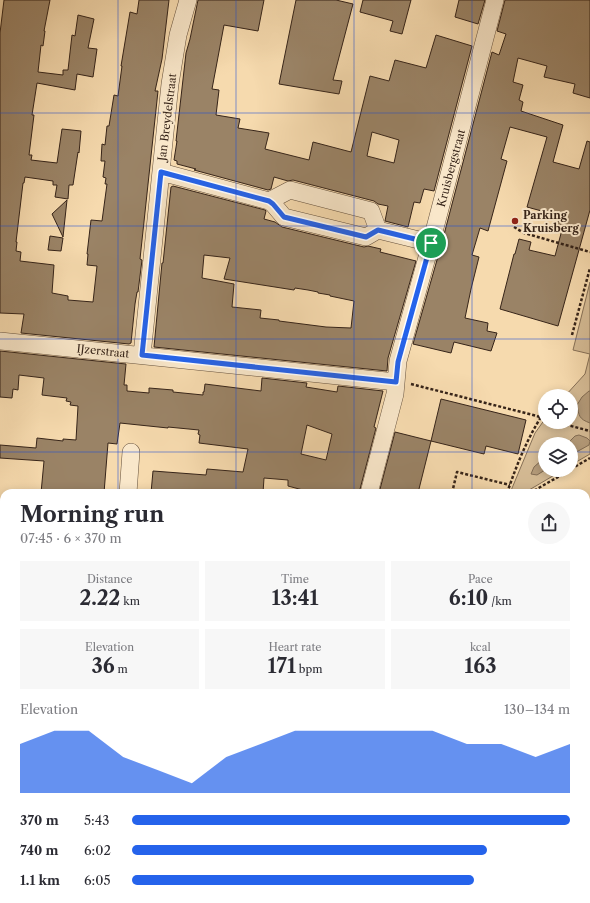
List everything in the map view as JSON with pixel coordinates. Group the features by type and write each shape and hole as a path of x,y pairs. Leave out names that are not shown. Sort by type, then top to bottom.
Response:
{"street":[{"name":"Jan Breydelstraat","path":"142,355 170,84 178,35 188,0"},
{"name":"Kruisbergstraat","path":"369,489 395,394 398,362 495,0"},
{"path":"161,172 269,201 284,217 366,237 378,230 431,243"},
{"path":"269,201 290,190 371,211 378,230"},
{"name":"IJzerstraat","path":"0,341 396,382"},
{"path":"128,489 131,452"}],"path":[{"path":"514,227 524,233 590,252"},
{"path":"572,334 590,268"},
{"path":"396,382 406,383 538,416"},
{"path":"508,489 523,452 538,422"},
{"path":"578,428 590,431"},
{"path":"578,465 590,458"},
{"path":"453,489 457,472 510,485"},
{"path":"537,489 558,477"}],"shaded area":[{"path":"590,282 590,354 573,350"},
{"path":"590,354 590,454 578,461 578,437 538,437 538,477 551,477 531,489 512,489 538,429 578,429 578,389 571,389 585,374"},
{"path":"590,391 590,423 580,417 578,412 578,403 582,397"},
{"path":"579,435 587,438 590,441 589,445 578,451 578,437 574,437"},
{"path":"538,463 537,475 531,474 534,467"}],"building":[{"path":"4,0 50,0 44,31 43,46 41,45 38,72 63,75 63,70 68,70 72,35 75,36 78,15 94,19 88,48 97,49 93,77 77,74 75,90 37,83 32,115 34,115 29,155 32,155 31,160 57,163 62,129 81,131 79,153 78,152 73,185 69,185 68,199 55,197 57,185 53,185 53,181 25,177 16,242 16,251 21,252 20,261 54,265 52,293 68,296 68,300 93,302 97,266 87,265 91,220 102,221 107,184 105,184 106,178 103,177 105,161 101,161 102,144 105,145 107,126 109,126 114,95 118,96 121,66 130,12 137,14 139,0 169,0 162,59 155,91 158,91 140,259 142,260 131,343 129,344 21,333 24,314 0,313 0,33"},
{"path":"198,0 264,0 258,31 224,25 212,89 219,90 216,115 240,119 238,128 269,133 265,149 309,160 313,142 351,152 370,76 389,81 395,60 426,68 436,35 472,46 434,191 424,189 420,203 414,202 408,227 385,221 388,206 378,204 374,201 293,180 288,181 274,177 271,189 268,190 177,164 177,161 174,160 186,53","holes":["372,132 399,140 394,163 367,156"]},
{"path":"296,0 336,0 353,4 333,80 342,81 339,94 279,84"},
{"path":"363,0 411,0 402,34 390,31 393,21 360,12"},
{"path":"459,0 485,0 478,24 455,17"},
{"path":"505,0 590,0 590,98 573,93 575,84 544,77 547,66 518,58 513,82 523,85 519,100 523,102 521,111 563,125 553,162 579,169 587,141 590,142 590,210 558,326 500,309 519,239 531,242 529,250 555,256 563,226 557,224 560,216 527,207 547,137 510,127 501,159 507,161 488,231 480,228 472,255 479,257 465,318 488,323 487,331 497,333 491,351 454,342 451,353 413,344 441,246 492,52 499,55 506,34 497,31"},
{"path":"173,186 265,210 264,219 275,222 282,227 364,247 368,246 381,249 380,252 416,261 388,358 387,371 154,347 171,187","holes":["204,255 230,258 224,279 294,290 295,288 308,290 354,301 351,328 326,327 260,318 261,310 232,307 234,284 202,278"]},
{"path":"67,200 63,237 52,214"},
{"path":"50,236 63,238 61,251 48,250"},
{"path":"0,351 126,364 124,385 127,385 127,391 149,393 149,388 203,395 205,384 261,391 262,378 307,383 306,387 337,392 338,386 383,391 374,427 376,428 360,489 299,489 288,486 288,480 264,478 263,489 151,489 153,471 206,475 207,469 243,472 248,449 199,443 199,430 120,423 117,444 108,443 104,489 41,489 44,461 0,458 0,445 36,448 37,438 63,441 63,439 76,440 78,406 70,405 71,402 66,401 67,398 42,395 44,378 19,375 18,390 13,389 12,398 0,397","holes":["307,425 332,434 326,460 301,454"]},
{"path":"441,399 526,420 518,454 486,446 484,454 431,441"},
{"path":"395,432 431,441 419,489 380,489"}],"place":[{"name":"Parking Kruisberg","path":"515,221"}],"route":[{"path":"161,172 269,201 284,217 366,237 378,230 431,243 398,362 396,382 142,355 161,172"}]}
